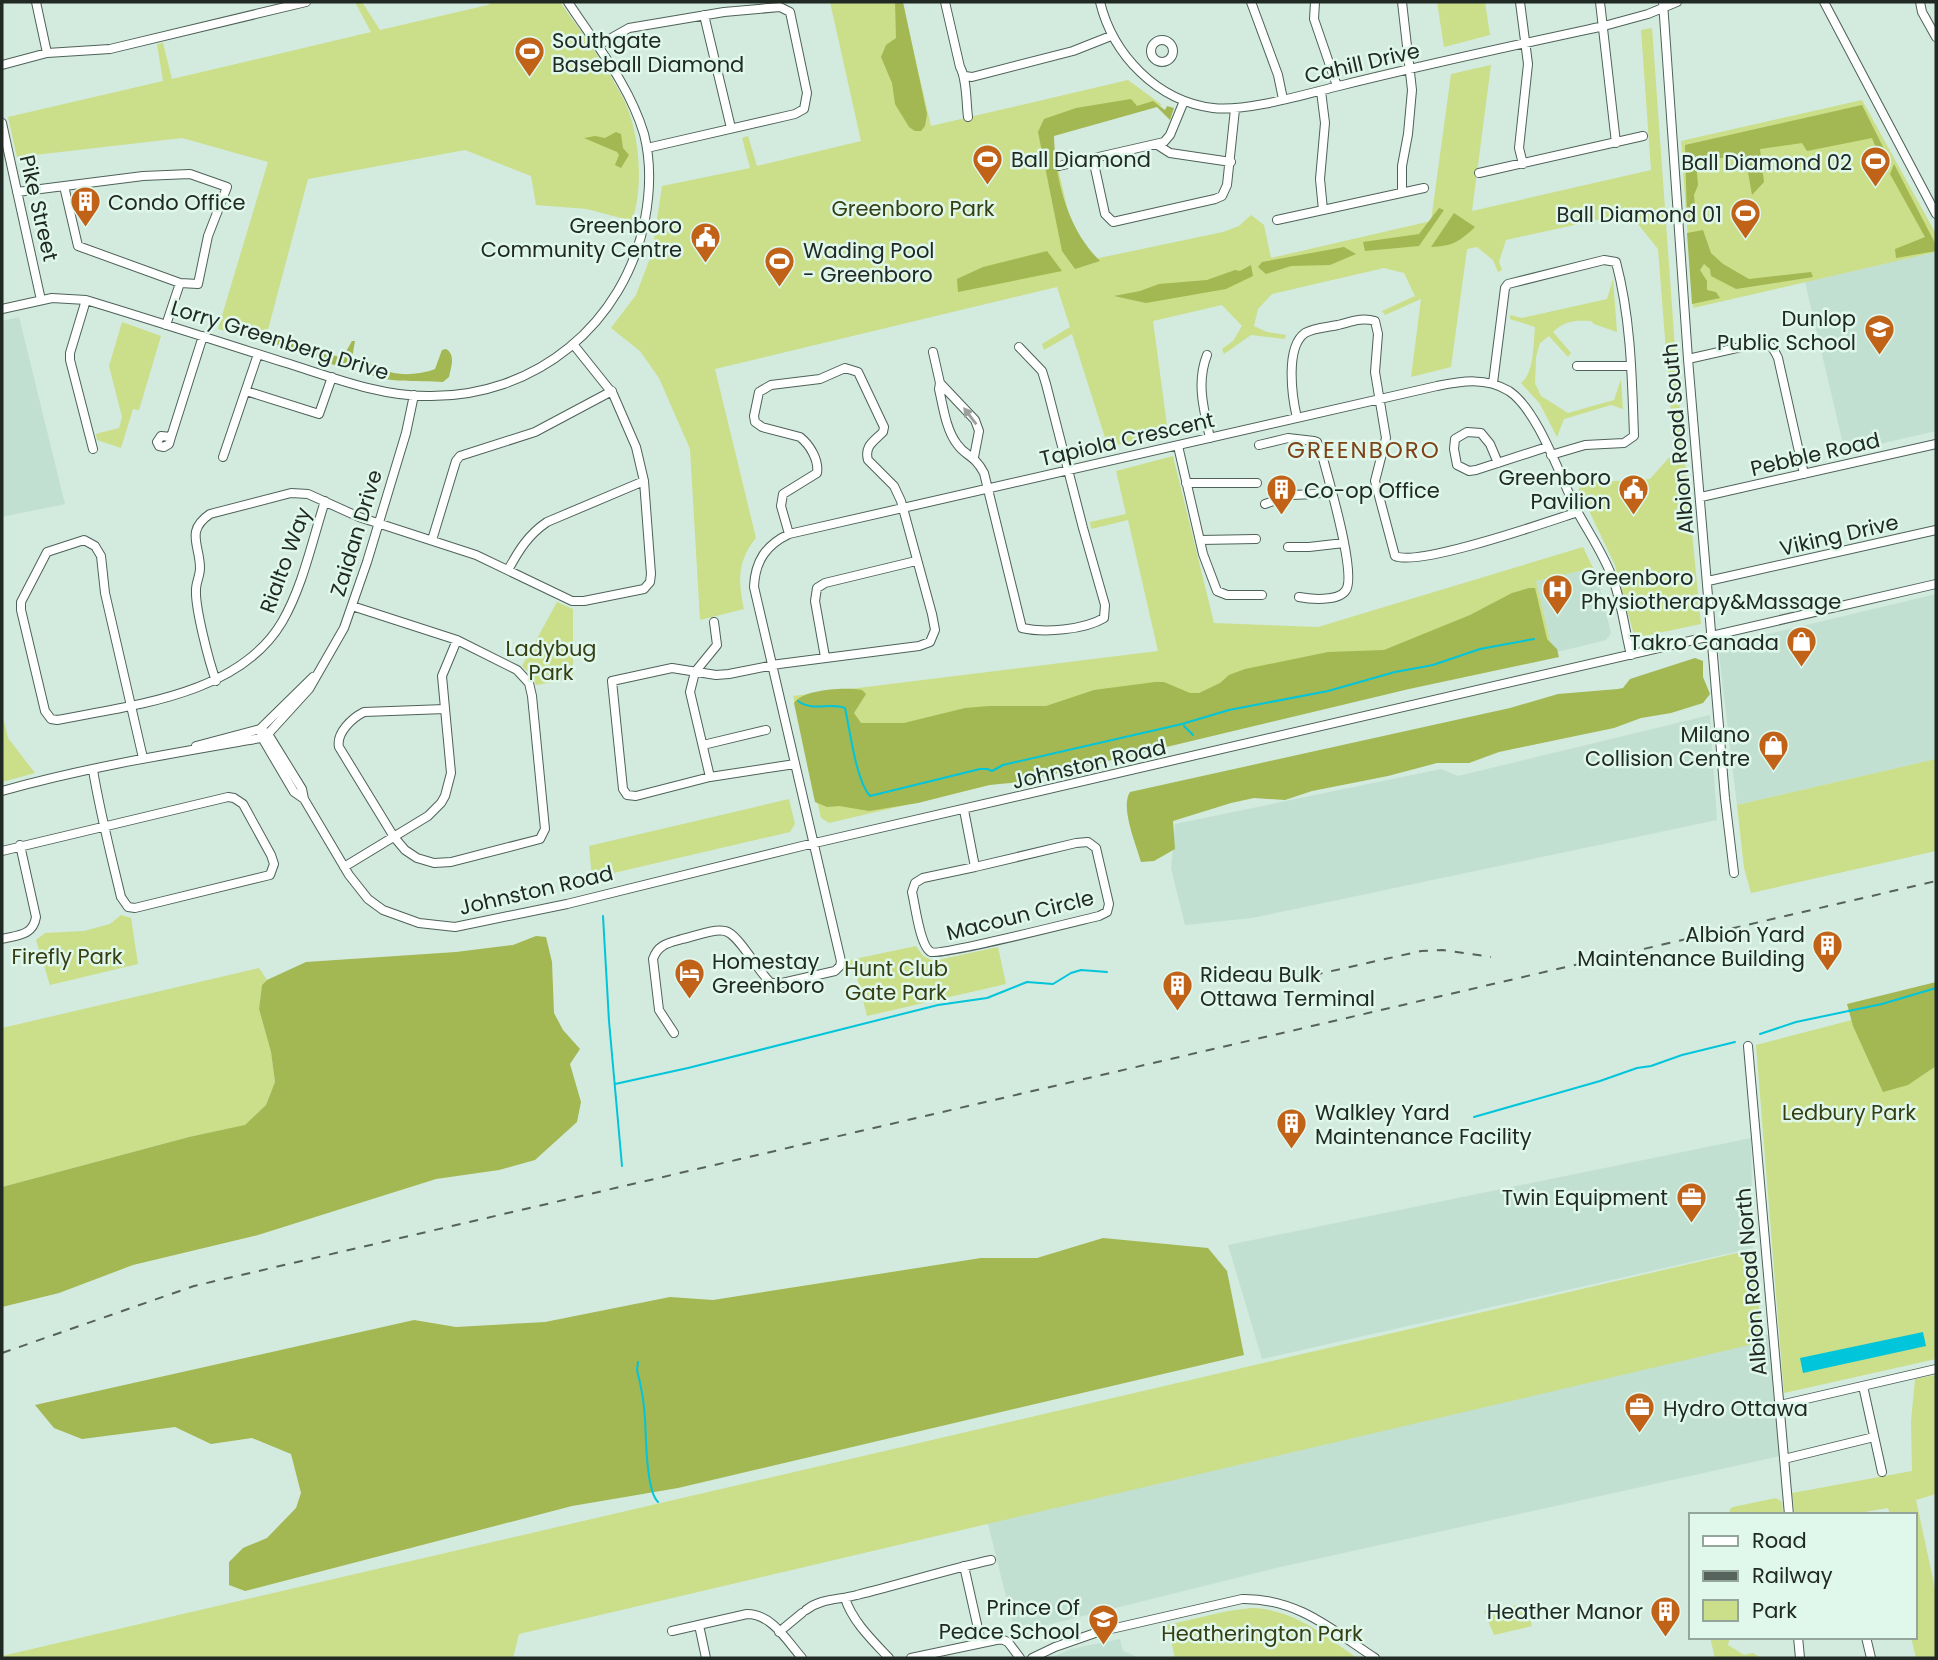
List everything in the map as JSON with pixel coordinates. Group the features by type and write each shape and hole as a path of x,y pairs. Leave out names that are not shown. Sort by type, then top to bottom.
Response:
{"street":[{"path":"36,2 47,53"},
{"path":"2,65 47,53 110,49 282,5 306,2"},
{"name":"Lorry Greenberg Drive","path":"2,309 56,297 86,300 331,377 414,396 472,393 520,378 549,362 573,344 613,302 635,257 648,203 647,148 631,98 568,2"},
{"path":"946,2 960,67 965,76 963,85 968,117"},
{"name":"Cahill Drive","path":"1100,2 1111,36 1141,73 1155,86 1184,101 1215,109 1235,109 1321,91 1604,26 1677,2"},
{"path":"1251,2 1278,75 1283,99"},
{"path":"1315,2 1314,19 1337,86"},
{"path":"1402,2 1412,90 1402,166 1402,192"},
{"path":"1520,2 1527,77 1520,148 1523,164"},
{"path":"1600,2 1616,143"},
{"path":"1824,2 1936,214"},
{"path":"1920,2 1922,12 1936,37"},
{"name":"Albion Road South","path":"1663,5 1688,359 1725,798 1734,873"},
{"path":"597,46 628,28 704,15 780,7 790,12 807,93 804,109 795,114 647,148"},
{"path":"704,15 731,128"},
{"path":"965,76 972,77 1073,51 1111,36"},
{"path":"1141,73 1154,59"},
{"path":"1321,91 1325,123 1320,179 1323,210"},
{"path":"1059,166 1164,142 1170,135 1184,101"},
{"path":"1093,159 1105,215 1113,222 1222,197 1231,162 1235,109"},
{"name":"Pike Street","path":"2,123 41,300"},
{"path":"1479,173 1643,136"},
{"path":"1156,144 1170,153 1231,162"},
{"path":"17,192 64,186 143,176 190,174 227,187 208,236 198,284 180,282 78,246 64,186"},
{"path":"1277,220 1424,188"},
{"path":"1498,463 1490,444 1481,433 1467,432 1455,439 1457,465 1462,469 1476,470 1549,451 1585,445 1624,443 1634,436 1631,366 1622,284 1616,262 1604,260 1508,284 1505,288 1493,383 1510,392 1529,412 1549,451 1578,513 1594,537 1615,584 1631,655"},
{"path":"166,325 180,282"},
{"path":"86,300 70,360 93,449"},
{"path":"1297,418 1291,378 1297,341 1307,332 1363,317 1375,321 1378,334 1375,372 1386,438 1375,481 1393,553 1397,558 1406,559 1457,550 1578,513"},
{"path":"171,437 203,336"},
{"path":"1688,359 1759,343 1774,347 1804,474"},
{"path":"216,681 195,592 200,566 195,537 200,522 219,510 298,492 359,517 476,555 572,601 644,589 650,582 651,574 644,481 636,447 612,391 573,344"},
{"path":"933,352 939,389 953,438 959,447 974,457 984,473 1022,628 1035,631 1092,625 1104,618 1105,605 1042,371 1019,348"},
{"path":"223,457 258,354"},
{"path":"1207,355 1200,374 1201,395 1210,438"},
{"path":"1577,366 1631,366"},
{"path":"789,534 781,506 783,494 817,473 818,466 800,437 762,427 755,422 759,392 771,386 820,379 845,368 858,372 884,427 883,432 867,447 868,460 894,486 904,509 935,630 930,642 919,646 825,657 716,676 671,668 612,681 623,789 627,795 636,796 710,777 795,764"},
{"path":"246,391 319,414 331,377"},
{"name":"Tapiola Crescent","path":"674,1033 659,1010 653,959 655,950 664,944 726,931 734,936 771,984 835,971 840,966 841,954 754,587 758,564 767,548 789,534 1297,418 1457,382 1471,380 1493,383"},
{"path":"940,383 975,420 979,431 974,457"},
{"path":"432,540 456,461 460,456 535,432 612,391"},
{"name":"Zaidan Drive","path":"263,734 309,689 337,642 352,606 378,523 406,433 414,396"},
{"path":"1285,421 1288,438"},
{"path":"1259,445 1288,438 1317,442 1331,490 1347,555 1346,591 1325,598 1298,597"},
{"name":"Pebble Road","path":"1701,497 1936,444"},
{"path":"1178,446 1203,554 1219,593 1262,595"},
{"path":"508,570 523,543 537,529 644,481"},
{"path":"1186,483 1258,483"},
{"path":"1265,504 1291,495 1316,494 1331,490"},
{"name":"Rialto Way","path":"131,705 105,593 101,556 90,541 84,540 47,552 21,602 21,610 46,711 51,719 57,720 131,705 216,681 252,659 281,624 296,591 325,501"},
{"name":"Viking Drive","path":"1708,581 1936,530"},
{"path":"1200,540 1256,539"},
{"path":"1287,547 1344,543"},
{"path":"825,657 815,601 817,588 825,583 916,561"},
{"name":"Johnston Road","path":"263,734 302,789 304,799 360,891 383,909 419,923 455,927 564,904 1936,584"},
{"path":"352,606 457,640 517,670 529,683 545,829 540,839 443,863 410,855 394,837 338,740 341,733 364,712 445,709"},
{"path":"710,777 690,692 695,672 717,645 714,622"},
{"path":"344,867 436,810 446,796 451,772 442,676 457,640"},
{"path":"131,705 143,758"},
{"path":"703,745 766,730"},
{"path":"2,791 143,758 263,734"},
{"path":"2,851 20,845 105,826 234,797 243,804 271,855 274,869 266,878 135,908 128,907 121,897 105,826 93,770"},
{"path":"964,810 975,867"},
{"name":"Macoun Circle","path":"1076,842 1088,842 1096,848 1110,904 1107,912 1099,916 940,953 931,952 923,946 912,892 915,883 923,878 975,867 1076,842"},
{"path":"2,939 27,933 35,925 36,917 20,845"},
{"name":"Albion Road North","path":"1748,1046 1789,1513"},
{"path":"1780,1405 1936,1369"},
{"path":"1863,1387 1882,1472"},
{"path":"1784,1458 1874,1437"},
{"path":"779,1632 816,1602 845,1598 990,1560"},
{"path":"964,1566 981,1642"},
{"path":"845,1598 848,1609 857,1622 890,1658"},
{"path":"1032,1658 1098,1632 1171,1614 1250,1599 1276,1602 1300,1610 1374,1658"},
{"path":"672,1631 757,1614 771,1622 802,1658"},
{"path":"699,1625 706,1658"},
{"path":"911,1658 1001,1639 1008,1642 1020,1658"},
{"path":"1798,1639 1800,1658"},
{"path":"1867,1639 1871,1658"}],"shaded area":[{"name":"Dunlop Public School","path":"1936,252 1936,431 1845,452 1805,282"},
{"path":"19,317 65,504 2,517 2,321"},
{"path":"1593,568 1611,633 1606,640 1553,653 1536,581"},
{"path":"1936,594 1936,759 1737,805 1718,646"},
{"path":"1710,715 1717,820 1252,918 1185,925 1171,868 1175,824 1441,769 1458,776"},
{"path":"1751,1138 1753,1248 1262,1359 1228,1245"},
{"name":"Hydro Ottawa","path":"1771,1334 1780,1456 1276,1568 1015,1633 987,1520"},
{"name":"Prince Of Peace School","path":"1120,1639 1123,1651 1140,1658 1050,1658 1071,1649"}],"green space":[{"path":"355,2 362,2 380,30 492,2 560,2 609,73 629,112 636,143 639,176 632,221 587,209 536,205 531,176 465,150 308,179 265,341 218,329 268,162 182,138 17,157 8,117 163,81 157,44 163,43 172,79 371,32"},
{"name":"Greenboro Park","path":"830,2 902,2 931,126 1128,80 1162,105 1049,130 1080,262 1223,232 1239,226 1251,215 1264,225 1271,258 1431,221 1451,74 1491,65 1472,211 1651,170 1641,30 1652,28 1678,390 1701,624 1644,636 1634,635 1615,565 1579,490 1580,483 1650,479 1674,452 1658,249 1629,213 1506,240 1499,262 1502,270 1498,272 1493,260 1477,247 1467,249 1451,367 1411,377 1421,299 1385,315 1382,311 1415,296 1404,273 1384,268 1272,294 1258,309 1254,326 1267,332 1286,335 1285,339 1251,335 1224,354 1222,349 1233,341 1242,326 1222,305 1153,321 1168,433 1108,447 1072,334 1044,350 1042,344 1070,327 1057,287 715,369 756,538 742,563 741,590 744,609 700,620 690,449 659,378 640,351 611,328 636,295 652,253 662,186 750,168 742,138 748,136 757,166 861,141"},
{"path":"895,2 903,2 927,114 925,126 921,131 909,127 895,104 892,83 881,57 886,45 896,38"},
{"path":"1437,2 1485,2 1490,35 1444,47"},
{"path":"1131,99 1137,106 1153,101 1165,110 1167,106 1174,108 1170,120 1157,107 1054,136 1057,170 1065,203 1079,235 1100,261 1075,269 1062,251 1038,132 1044,119 1076,108"},
{"path":"1862,100 1936,234 1936,252 1693,308 1681,141"},
{"path":"1862,105 1889,159 1870,162 1868,156 1876,148 1872,138 1807,151 1802,143 1760,149 1764,182 1752,195 1745,155 1696,161 1696,218 1687,219 1685,145"},
{"path":"616,132 621,134 623,148 629,155 621,168 615,165 619,155 617,152 584,138 605,138"},
{"path":"1894,164 1936,245 1936,251 1896,258 1895,249 1925,237 1890,174"},
{"path":"1439,208 1444,210 1419,246 1365,251 1363,242 1419,234"},
{"path":"1454,213 1475,227 1455,242 1431,247"},
{"path":"1703,230 1711,253 1723,264 1749,279 1811,272 1813,277 1736,289 1711,276 1710,269 1704,264 1700,270 1707,281 1707,290 1716,292 1720,298 1692,304 1687,233"},
{"path":"1344,247 1356,254 1330,265 1291,266 1266,274 1258,267 1262,262"},
{"path":"1047,251 1062,271 958,292 957,279 983,267"},
{"path":"1251,265 1253,276 1226,289 1146,303 1114,296 1159,284 1207,280 1235,270 1240,271"},
{"path":"1613,279 1617,332 1591,321 1575,321 1561,326 1553,332 1571,353 1568,357 1549,336 1540,343 1536,357 1535,383 1541,396 1568,413 1614,400 1621,379 1623,409 1611,405 1564,419 1557,437 1540,404 1521,383 1531,365 1535,327 1510,319 1510,315 1522,318 1607,299"},
{"path":"122,322 161,336 139,410 133,409 121,448 97,440 96,434 119,428 122,417 109,366"},
{"path":"275,337 339,357 344,355 352,341 355,341 351,364 341,367 328,363 315,355 275,344"},
{"path":"446,349 451,354 452,362 449,377 443,382 386,379 367,373 362,367 367,360 373,369 401,374 424,372 435,369 442,350"},
{"path":"1173,456 1214,623 1318,627 1583,547 1593,568 1536,581 1553,653 829,823 821,818 793,696 1158,651 1128,520 1091,529 1090,522 1126,514 1116,471"},
{"path":"1529,588 1535,588 1547,639 1557,649 1559,657 1409,689 1020,782 989,785 918,803 869,811 839,806 827,807 815,802 794,703 799,698 815,692 836,689 862,690 866,694 854,713 861,723 904,723 965,708 1046,706 1094,690 1155,682 1164,682 1190,693 1199,693 1245,669 1328,652 1384,650"},
{"name":"Ladybug Park","path":"557,602 573,609 573,679 536,685 522,666"},
{"path":"1695,658 1703,661 1703,677 1710,694 1703,703 1671,713 1641,718 1614,728 1499,752 1469,763 1437,763 1312,791 1285,800 1254,798 1231,803 1173,821 1175,849 1154,861 1141,862 1128,816 1127,799 1130,792 1510,708 1558,694 1623,688 1630,679"},
{"path":"2,713 8,738 35,773 2,782"},
{"path":"1936,759 1936,851 1751,893 1744,868 1737,805"},
{"path":"789,799 795,824 790,832 592,878 589,846"},
{"name":"Firefly Park","path":"121,915 131,918 138,964 50,985 36,940 45,933 84,931 110,924"},
{"path":"536,936 546,937 552,962 554,1013 563,1030 580,1049 570,1064 581,1102 577,1122 535,1160 499,1170 436,1179 258,1235 133,1265 59,1293 2,1307 2,1187 189,1137 245,1125 266,1105 275,1082 271,1052 259,1009 262,985 267,980 306,962 456,952 513,945"},
{"name":"Hunt Club Gate Park","path":"916,946 923,956 933,961 998,947 1006,984 867,1016 855,969 848,966 850,960"},
{"path":"259,968 267,980 262,985 259,1009 271,1052 275,1082 266,1105 245,1126 189,1137 2,1187 2,1028"},
{"path":"1936,982 1936,1066 1908,1085 1883,1092 1853,1026 1847,1004"},
{"name":"Ledbury Park","path":"1936,998 1936,1359 1784,1393 1756,1045"},
{"path":"1103,1238 1208,1248 1227,1271 1244,1355 678,1488 572,1506 245,1591 229,1585 229,1562 243,1548 267,1538 296,1508 301,1493 291,1454 252,1438 211,1444 175,1427 82,1439 54,1428 35,1405 414,1320 456,1327 545,1322 670,1297 713,1300 981,1258 1037,1258"},
{"path":"1754,1249 1762,1342 519,1634 513,1658 2,1658 2,1656"},
{"path":"1936,1375 1936,1494 1916,1500 1936,1593 1936,1658 1916,1658 1911,1639 1917,1639 1917,1513 1889,1513 1888,1508 1859,1513 1795,1513 1792,1493 1912,1471 1911,1421 1915,1379"},
{"path":"1776,1498 1782,1502 1783,1513 1729,1513 1733,1507"},
{"path":"1518,1605 1527,1610 1532,1626 1494,1635 1484,1611"},
{"name":"Heatherington Park","path":"1251,1608 1267,1609 1295,1618 1357,1658 1175,1658 1167,1625"},
{"path":"1710,1639 1730,1639 1728,1645 1744,1655 1753,1653 1761,1658 1715,1658"}],"water":[{"path":"1923,1332 1926,1346 1803,1373 1800,1358"}],"waterway":[{"path":"798,701 810,706 845,708 857,767 870,796 980,769 992,771 1003,765 1182,724 1229,710 1328,691 1395,672 1433,665 1480,649 1534,639"},
{"path":"1184,726 1193,735"},
{"path":"603,916 622,1166"},
{"path":"615,1084 938,1005 987,998 1027,982 1053,984 1081,970 1107,972"},
{"path":"1760,1034 1796,1022 1882,1004 1936,988"},
{"path":"1474,1117 1682,1055 1735,1042"},
{"path":"638,1362 649,1475 658,1502"}],"railway":[{"path":"2,1353 194,1286 1936,881"},
{"path":"1296,979 1421,951 1443,950 1491,957"}],"place":[{"name":"Southgate Baseball Diamond","path":"529,79"},
{"name":"Ball Diamond","path":"988,186"},
{"name":"Ball Diamond 02","path":"1875,189"},
{"name":"Condo Office","path":"85,229"},
{"name":"Ball Diamond 01","path":"1745,241"},
{"name":"Greenboro Community Centre","path":"705,264"},
{"name":"Wading Pool - Greenboro","path":"780,289"},
{"name":"Dunlop Public School","path":"1879,357"},
{"name":"Greenboro Pavilion","path":"1634,516"},
{"name":"Co-op Office","path":"1281,517"},
{"name":"Greenboro Physiotherapy&Massage","path":"1558,616"},
{"name":"Takro Canada","path":"1802,669"},
{"name":"Milano Collision Centre","path":"1773,773"},
{"name":"Albion Yard Maintenance Building","path":"1828,973"},
{"name":"Homestay Greenboro","path":"689,1000"},
{"name":"Rideau Bulk Ottawa Terminal","path":"1177,1013"},
{"name":"Walkley Yard Maintenance Facility","path":"1292,1151"},
{"name":"Twin Equipment","path":"1691,1224"},
{"name":"Hydro Ottawa","path":"1640,1435"},
{"name":"Heather Manor","path":"1666,1638"},
{"name":"Prince Of Peace School","path":"1103,1646"}],"district":[{"name":"GREENBORO","path":"1364,450"}]}
